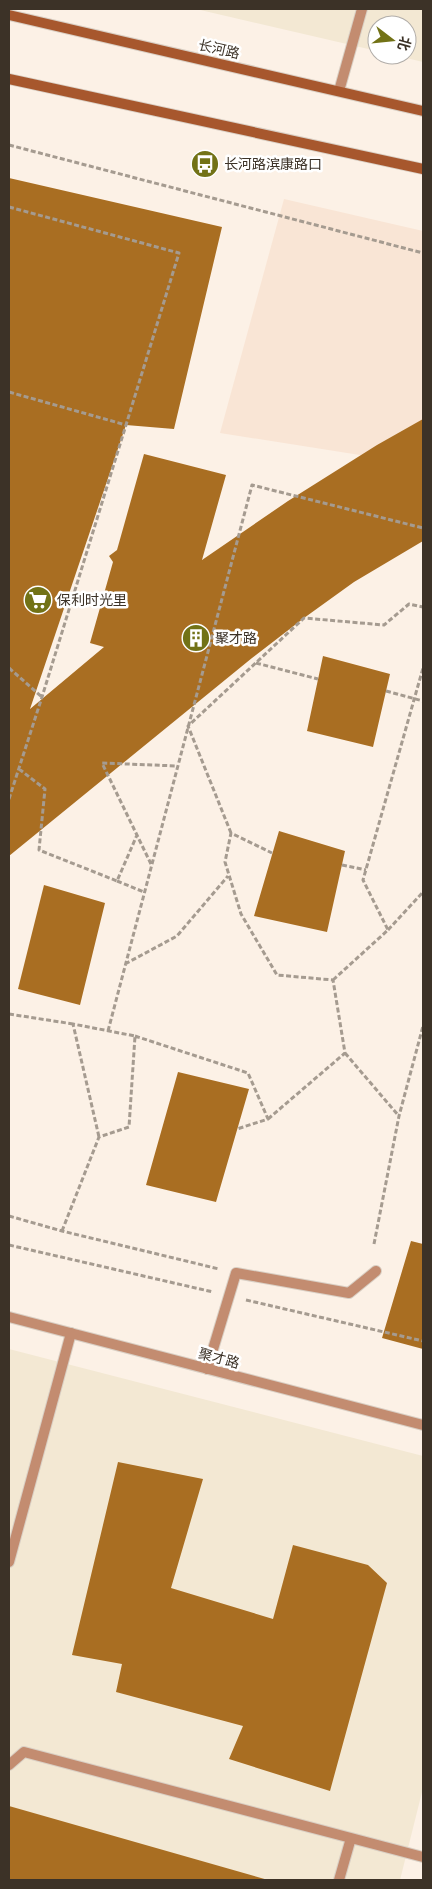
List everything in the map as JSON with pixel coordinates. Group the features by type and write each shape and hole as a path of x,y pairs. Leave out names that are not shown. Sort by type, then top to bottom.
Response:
{"main road":[{"name":"长河路","path":"9,15 423,111"},
{"path":"9,79 423,169"}],"street":[{"path":"339,91 362,9"},
{"path":"207,1369 236,1273 349,1292 376,1271"},
{"name":"聚才路","path":"9,1317 423,1425"},
{"path":"9,1562 71,1333"},
{"path":"9,1765 24,1752 423,1857"},
{"path":"339,1880 351,1838"}],"path":[{"path":"9,145 423,253"},
{"path":"9,208 179,253 9,799"},
{"path":"9,392 126,424"},
{"path":"108,1031 252,485 423,528"},
{"path":"188,726 304,618 384,625 408,604 423,607"},
{"path":"256,663 318,679"},
{"path":"9,668 42,697"},
{"path":"388,930 363,880 423,668"},
{"path":"386,691 423,701"},
{"path":"188,726 231,833 225,862 241,914 277,975 334,980 388,930 423,892"},
{"path":"151,864 102,763 177,766"},
{"path":"19,769 45,789 39,850 144,892"},
{"path":"231,833 272,852"},
{"path":"117,881 137,835"},
{"path":"342,865 366,870"},
{"path":"125,964 177,936 229,875"},
{"path":"334,980 345,1053 399,1116"},
{"path":"9,1014 135,1036 248,1073 268,1120"},
{"path":"62,1231 99,1137 73,1024"},
{"path":"374,1244 399,1116 423,1026"},
{"path":"99,1137 130,1126 135,1036"},
{"path":"237,1129 268,1120 345,1053"},
{"path":"9,1216 62,1231 236,1273"}],"shaded area":[{"path":"196,9 423,9 423,62 417,61 417,15 367,15 367,49"},
{"path":"284,199 423,231 423,465 220,433"},
{"path":"9,1349 423,1456 423,1788 400,1880 9,1880"}],"building":[{"path":"9,178 222,227 174,429 126,425 30,709 104,647 90,643 113,562 109,556 117,550 144,454 226,475 202,560 288,501 377,445 423,419 423,541 354,582 304,618 252,658 9,856"},
{"path":"323,656 390,674 373,747 307,731"},
{"path":"279,831 345,851 327,932 254,916"},
{"path":"44,885 105,903 80,1005 18,989"},
{"path":"178,1072 249,1089 216,1202 146,1185"},
{"path":"411,1241 423,1244 423,1349 382,1338"},
{"path":"118,1462 203,1479 171,1588 273,1619 293,1545 368,1565 387,1583 330,1791 229,1759 243,1726 116,1692 122,1664 72,1655"},
{"path":"9,1806 268,1880 9,1880"}],"place":[{"name":"长河路滨康路口","path":"205,164"},
{"name":"保利时光里","path":"38,600"},
{"name":"聚才路","path":"196,638"}]}
